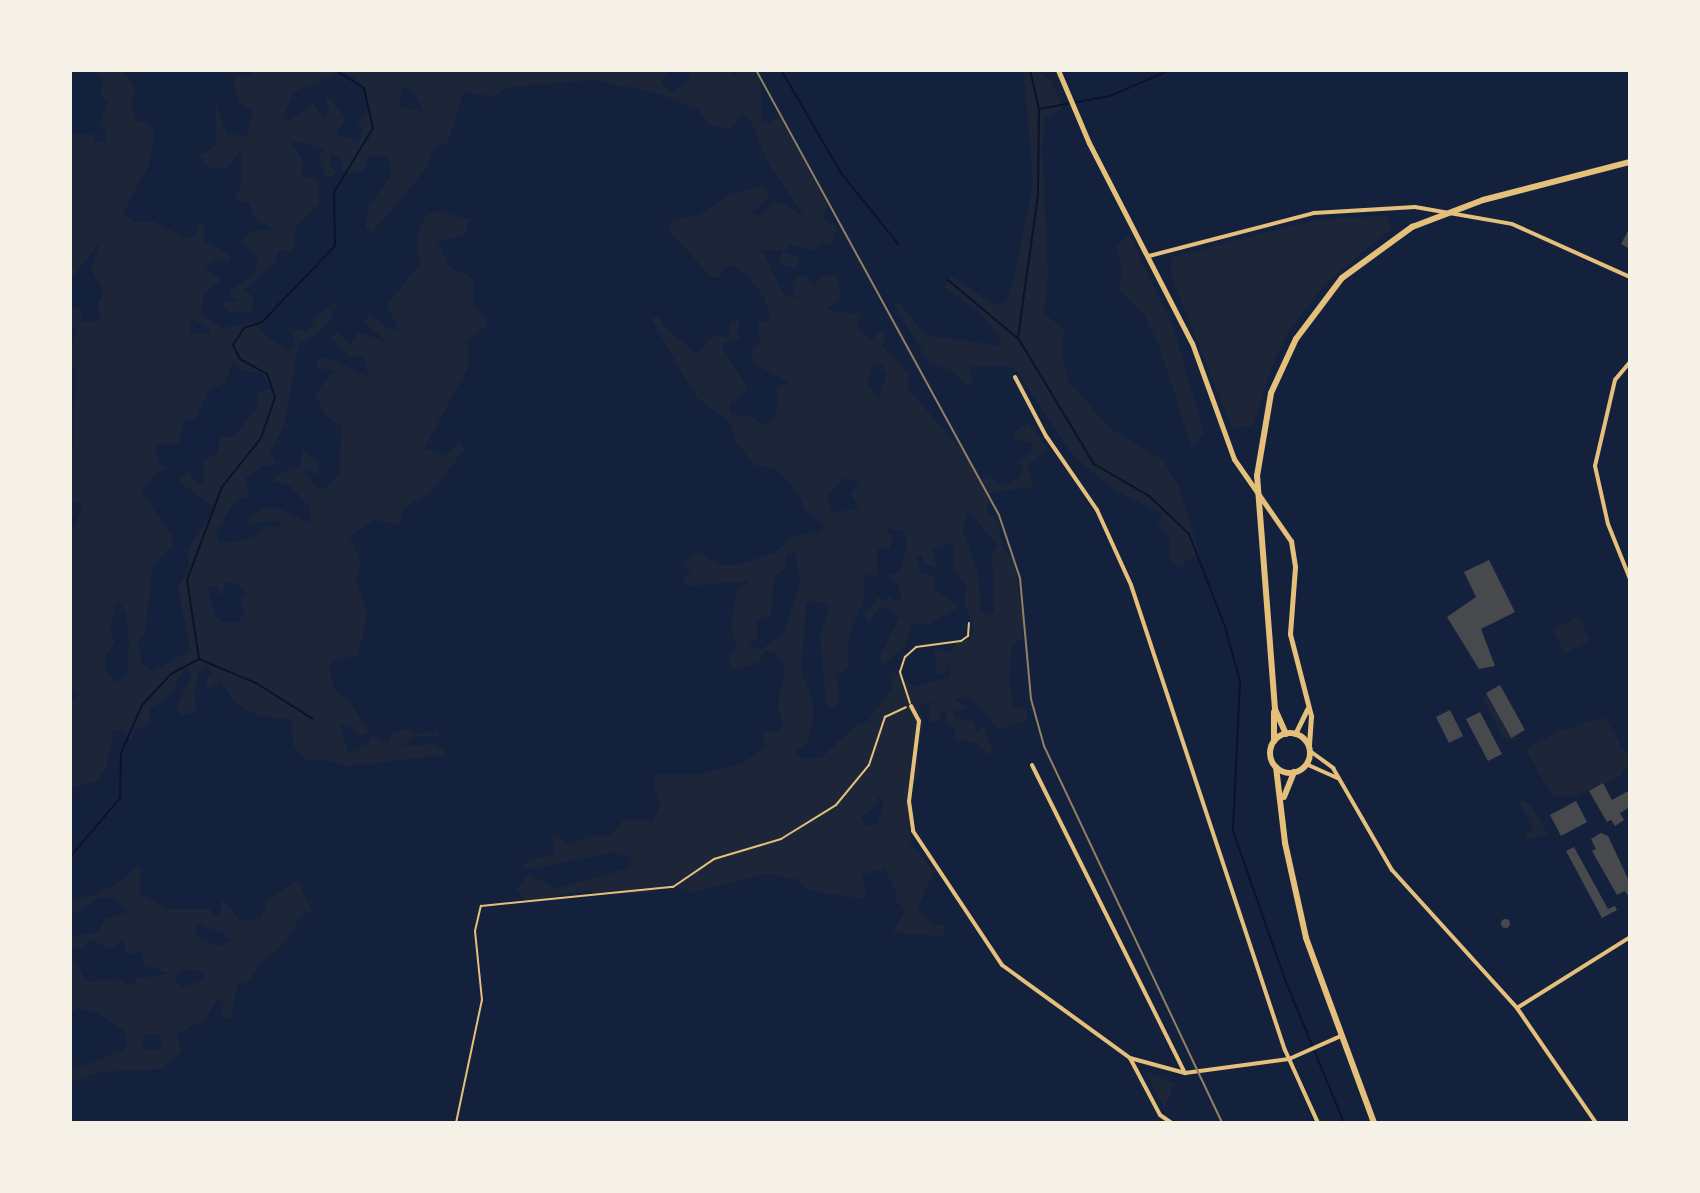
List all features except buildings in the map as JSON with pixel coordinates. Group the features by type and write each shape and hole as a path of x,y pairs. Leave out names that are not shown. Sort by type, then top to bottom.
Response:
{"main road":[{"path":"1058,70 1076,114 1192,343 1227,441 1243,475 1291,541 1295,567 1290,634 1307,704 1309,749 1306,764 1294,772 1283,800"},
{"path":"1374,1123 1341,1036 1296,897 1283,800 1270,752 1274,741 1275,709 1259,528 1258,449 1281,367 1320,304 1368,255 1412,227 1483,200 1630,162"},
{"path":"1295,734 1306,719 1307,704"},
{"path":"1275,709 1286,734"},
{"path":"1274,741 1286,734 1295,734 1309,749"},
{"path":"1276,767 1294,772"}],"street":[{"path":"1149,256 1314,213 1415,207 1512,224 1630,277"},
{"path":"1630,362 1615,380 1595,466 1608,524 1630,579"},
{"path":"1015,377 1046,436 1097,510 1131,585 1289,1059 1318,1123"},
{"path":"911,706 919,721 909,801 913,831 962,910 1002,965 1130,1058 1185,1073 1289,1059 1341,1036"},
{"path":"1309,749 1340,779 1392,870 1517,1008 1596,1123"},
{"path":"1306,764 1340,779"},
{"path":"1032,765 1185,1073"},
{"path":"1517,1008 1630,937"},
{"path":"1130,1058 1160,1115 1172,1123"}],"lane":[{"path":"911,706 900,672 905,657 916,647 961,641 968,636 969,623"}],"path":[{"path":"456,1123 482,1000 475,931 481,906 673,887 714,859 781,839 836,805 869,765 885,717 911,706"}],"shaded area":[{"path":"97,70 122,70 128,76 136,92 131,105 136,120 149,124 154,132 150,163 123,213 134,222 152,221 186,238 195,237 198,225 204,224 204,241 231,256 229,263 218,258 204,267 223,280 205,292 200,312 222,328 252,323 285,350 295,346 290,329 308,332 317,315 336,303 339,307 333,308 333,316 317,334 299,344 284,426 270,452 277,465 263,465 245,479 249,496 234,502 216,533 218,543 253,539 266,527 282,527 277,520 250,524 248,519 260,509 278,508 311,524 310,507 290,486 273,481 281,472 299,467 303,451 319,463 316,476 304,467 315,487 326,489 339,474 342,427 326,417 315,394 334,371 318,368 316,360 327,357 369,377 363,356 349,356 330,337 338,333 350,345 359,332 389,344 363,321 370,315 391,330 398,329 387,305 420,264 416,239 425,217 435,211 470,219 465,235 438,242 448,265 473,279 473,306 486,318 486,326 467,340 469,366 424,449 444,456 460,442 464,450 431,492 404,508 399,525 374,520 350,536 360,563 356,581 366,609 365,627 358,655 336,660 329,668 335,691 349,701 369,734 357,735 349,725 339,724 349,753 368,745 371,736 387,745 393,733 408,729 419,734 438,730 440,736 413,737 402,746 436,744 447,755 347,766 323,759 306,761 293,745 292,720 258,716 235,703 221,681 208,688 205,681 213,674 206,667 198,673 194,691 197,712 180,715 177,704 191,677 186,668 166,700 150,708 149,726 136,728 130,741 121,730 113,731 107,765 96,782 70,788 70,705 78,694 70,686 70,534 82,510 78,501 70,504 76,374 70,362 76,328 70,326 70,307 81,310 82,322 92,322 100,317 98,303 104,294 91,268 101,240 70,281 70,135 94,134 97,129 93,142 105,141 107,131 99,124 108,102 100,93 104,81","holes":["190,318 209,328 210,333 190,334","233,361 242,371 261,372 271,388 257,394 257,407 234,437 220,437 218,453 203,461 204,483 197,484 189,473 177,480 215,508 188,550 189,568 178,588 190,651 153,671 142,665 138,642 145,632 153,565 172,547 173,538 141,491 156,473 167,470 158,462 156,445 179,443 185,421 196,418 209,390 225,383","234,582 247,593 241,602 246,611 238,623 227,623 215,617 207,587 216,586 222,598 225,583","117,599 126,613 129,642 127,676 115,682 106,672 106,654 115,642 110,632"]},
{"path":"252,70 668,70 661,83 674,93 690,77 689,70 727,70 734,76 739,70 753,70 762,88 761,119 769,123 780,117 826,203 824,220 837,228 831,245 821,243 812,251 790,245 785,253 799,257 796,269 779,264 782,250 762,250 783,293 796,299 791,286 797,276 807,277 814,286 823,275 838,277 841,297 826,310 861,314 857,328 872,341 879,330 886,332 882,346 908,373 908,389 972,462 979,480 989,476 1003,486 1019,478 1023,467 1017,462 1031,453 1032,443 1016,439 1014,432 1028,423 1049,450 1027,464 1033,487 991,492 986,510 997,521 1003,548 1014,561 1024,626 1021,639 1011,646 1010,683 1013,706 1026,709 1028,720 999,729 968,696 955,700 967,708 954,711 955,718 973,721 976,734 983,726 993,752 987,755 977,742 953,739 956,729 944,722 948,714 944,708 938,722 929,723 930,705 935,700 918,706 924,721 915,753 921,773 910,790 909,829 911,844 934,872 918,907 932,925 944,925 944,937 893,932 905,911 900,903 894,905 897,896 885,868 861,875 867,895 863,899 808,890 797,879 766,874 694,892 665,884 651,893 603,895 588,890 528,902 516,890 528,875 557,888 629,868 632,858 616,852 530,869 520,865 555,853 551,834 559,835 566,845 590,836 608,837 624,820 653,821 660,805 653,785 656,775 701,774 741,764 765,748 763,729 777,733 784,727 778,706 785,668 777,653 765,650 759,662 737,670 727,663 736,646 731,627 737,591 749,581 687,586 681,581 691,571 683,565 698,552 720,565 738,565 774,553 794,536 822,531 824,524 806,511 795,488 775,468 754,465 736,442 729,421 697,398 651,319 659,316 665,328 697,354 714,335 729,337 731,322 740,320 737,336 744,338 724,342 722,347 748,389 730,404 730,414 754,417 763,426 773,420 779,401 774,389 788,382 753,363 752,348 761,344 757,323 770,320 765,299 748,276 732,265 725,267 720,277 711,277 668,229 674,219 699,215 728,196 757,187 766,189 769,198 750,213 761,216 772,203 782,203 804,216 770,166 749,117 741,114 731,129 709,125 699,110 657,93 594,80 508,87 494,97 464,91 448,142 433,150 428,166 372,233 365,228 369,206 391,176 388,155 369,156 362,171 348,174 342,172 341,156 331,155 330,165 337,173 327,179 318,158 324,149 289,140 302,158 301,177 315,178 319,184 319,204 296,227 293,251 278,250 275,262 244,290 254,297 251,311 232,313 223,308 224,302 240,301 230,296 232,289 251,277 259,261 242,242 252,231 276,230 254,218 249,203 235,199 241,186 242,149 227,168 209,168 199,156 216,146 216,105 227,134 247,136 253,111 238,102 234,81 237,74 250,77","holes":["340,72 356,77 365,88 369,112 357,119 362,130 359,142 336,134 346,118 328,97 324,99 329,107 325,123 313,103 291,120 282,118 294,92","402,87 413,90 424,112 400,107","874,363 881,364 887,374 879,399 867,383","845,478 861,482 850,493 859,508 833,513 827,495","968,510 998,546 992,554 994,611 987,617 981,611 978,573 962,529","886,528 903,531 908,543 900,572 885,576 897,582 902,598 895,601 888,596 886,602 878,597 864,615 869,622 880,607 900,616 880,657 883,664 905,647 912,624 929,624 959,607 934,589 934,576 921,573 917,558 921,554 925,565 937,568 932,550 953,543 953,567 967,588 964,601 974,630 970,639 958,642 951,653 934,647 937,673 944,674 951,662 949,678 915,687 893,672 891,689 868,721 857,724 821,758 800,759 795,751 807,744 813,721 813,702 801,672 806,605 811,600 831,606 820,635 826,700 832,710 840,699 836,675 849,668 848,639 865,596 863,572 877,576 877,546 888,550 893,541","795,552 800,583 785,631 761,650 749,644 758,637 756,620 771,615 774,577 786,567 786,554","879,796 884,804 876,825 866,827 861,816 872,810"]},
{"path":"1024,70 1036,70 1051,80 1063,110 1045,118 1042,147 1048,278 1044,313 1064,330 1062,356 1069,382 1111,429 1162,459 1179,487 1199,552 1179,567 1169,558 1171,540 1158,526 1163,514 1114,490 1073,455 1016,371 1006,365 970,367 972,385 966,386 953,371 928,361 894,304 900,304 925,335 1000,346 999,335 979,312 944,287 951,276 993,304 1006,302 1013,283 1033,184"},
{"path":"1387,215 1391,228 1326,283 1290,329 1272,365 1253,426 1232,428 1170,273 1173,257 1312,221"},
{"path":"1129,235 1174,329 1204,433 1192,448 1160,348 1145,316 1119,289 1123,271 1116,246"},
{"path":"1578,617 1591,640 1565,654 1552,630"},
{"path":"1486,694 1510,738 1517,734 1520,739 1513,741 1502,736 1483,698"},
{"path":"1605,717 1630,760 1621,776 1576,796 1551,795 1526,749 1556,732"},
{"path":"1523,800 1532,807 1548,835 1527,839 1524,834 1533,829 1520,804"},
{"path":"136,865 141,868 139,893 168,909 209,909 219,919 222,898 240,921 261,918 270,898 297,880 313,913 304,912 280,948 260,963 250,979 238,984 230,1019 220,1017 224,1002 217,999 206,1019 177,1034 181,1052 161,1069 98,1072 70,1083 70,1071 126,1049 127,1042 124,1031 96,1012 77,1008 70,1013 70,961 76,962 86,982 115,978 131,986 138,978 169,974 144,964 141,952 127,954 122,940 110,950 90,939 83,949 70,946 71,936 97,933 105,919 127,912 114,897 100,897 70,916 70,903 98,894 127,877","holes":["200,924 229,936 232,941 219,946 200,939 194,926","184,969 203,972 203,980 182,989 174,978","146,1034 160,1035 163,1050 140,1049"]},
{"path":"1146,1072 1175,1083 1164,1108"}],"waterway":[{"path":"70,857 120,798 121,753 142,705 171,674 199,659 187,580 222,487 261,438 275,397 267,374 240,359 233,345 244,328 262,322 335,246 334,192 373,128 364,88 335,70"},
{"path":"781,70 841,173 898,244"},
{"path":"1030,70 1039,109 1038,195 1018,338 1094,464 1149,496 1189,534 1225,627 1240,681 1233,831 1286,982 1344,1123"},
{"path":"1039,109 1110,96 1170,70"},
{"path":"948,280 1017,338"},
{"path":"199,659 256,683 313,719"}],"railway":[{"path":"756,70 999,515 1020,578 1031,699 1044,746 1222,1123"}]}
